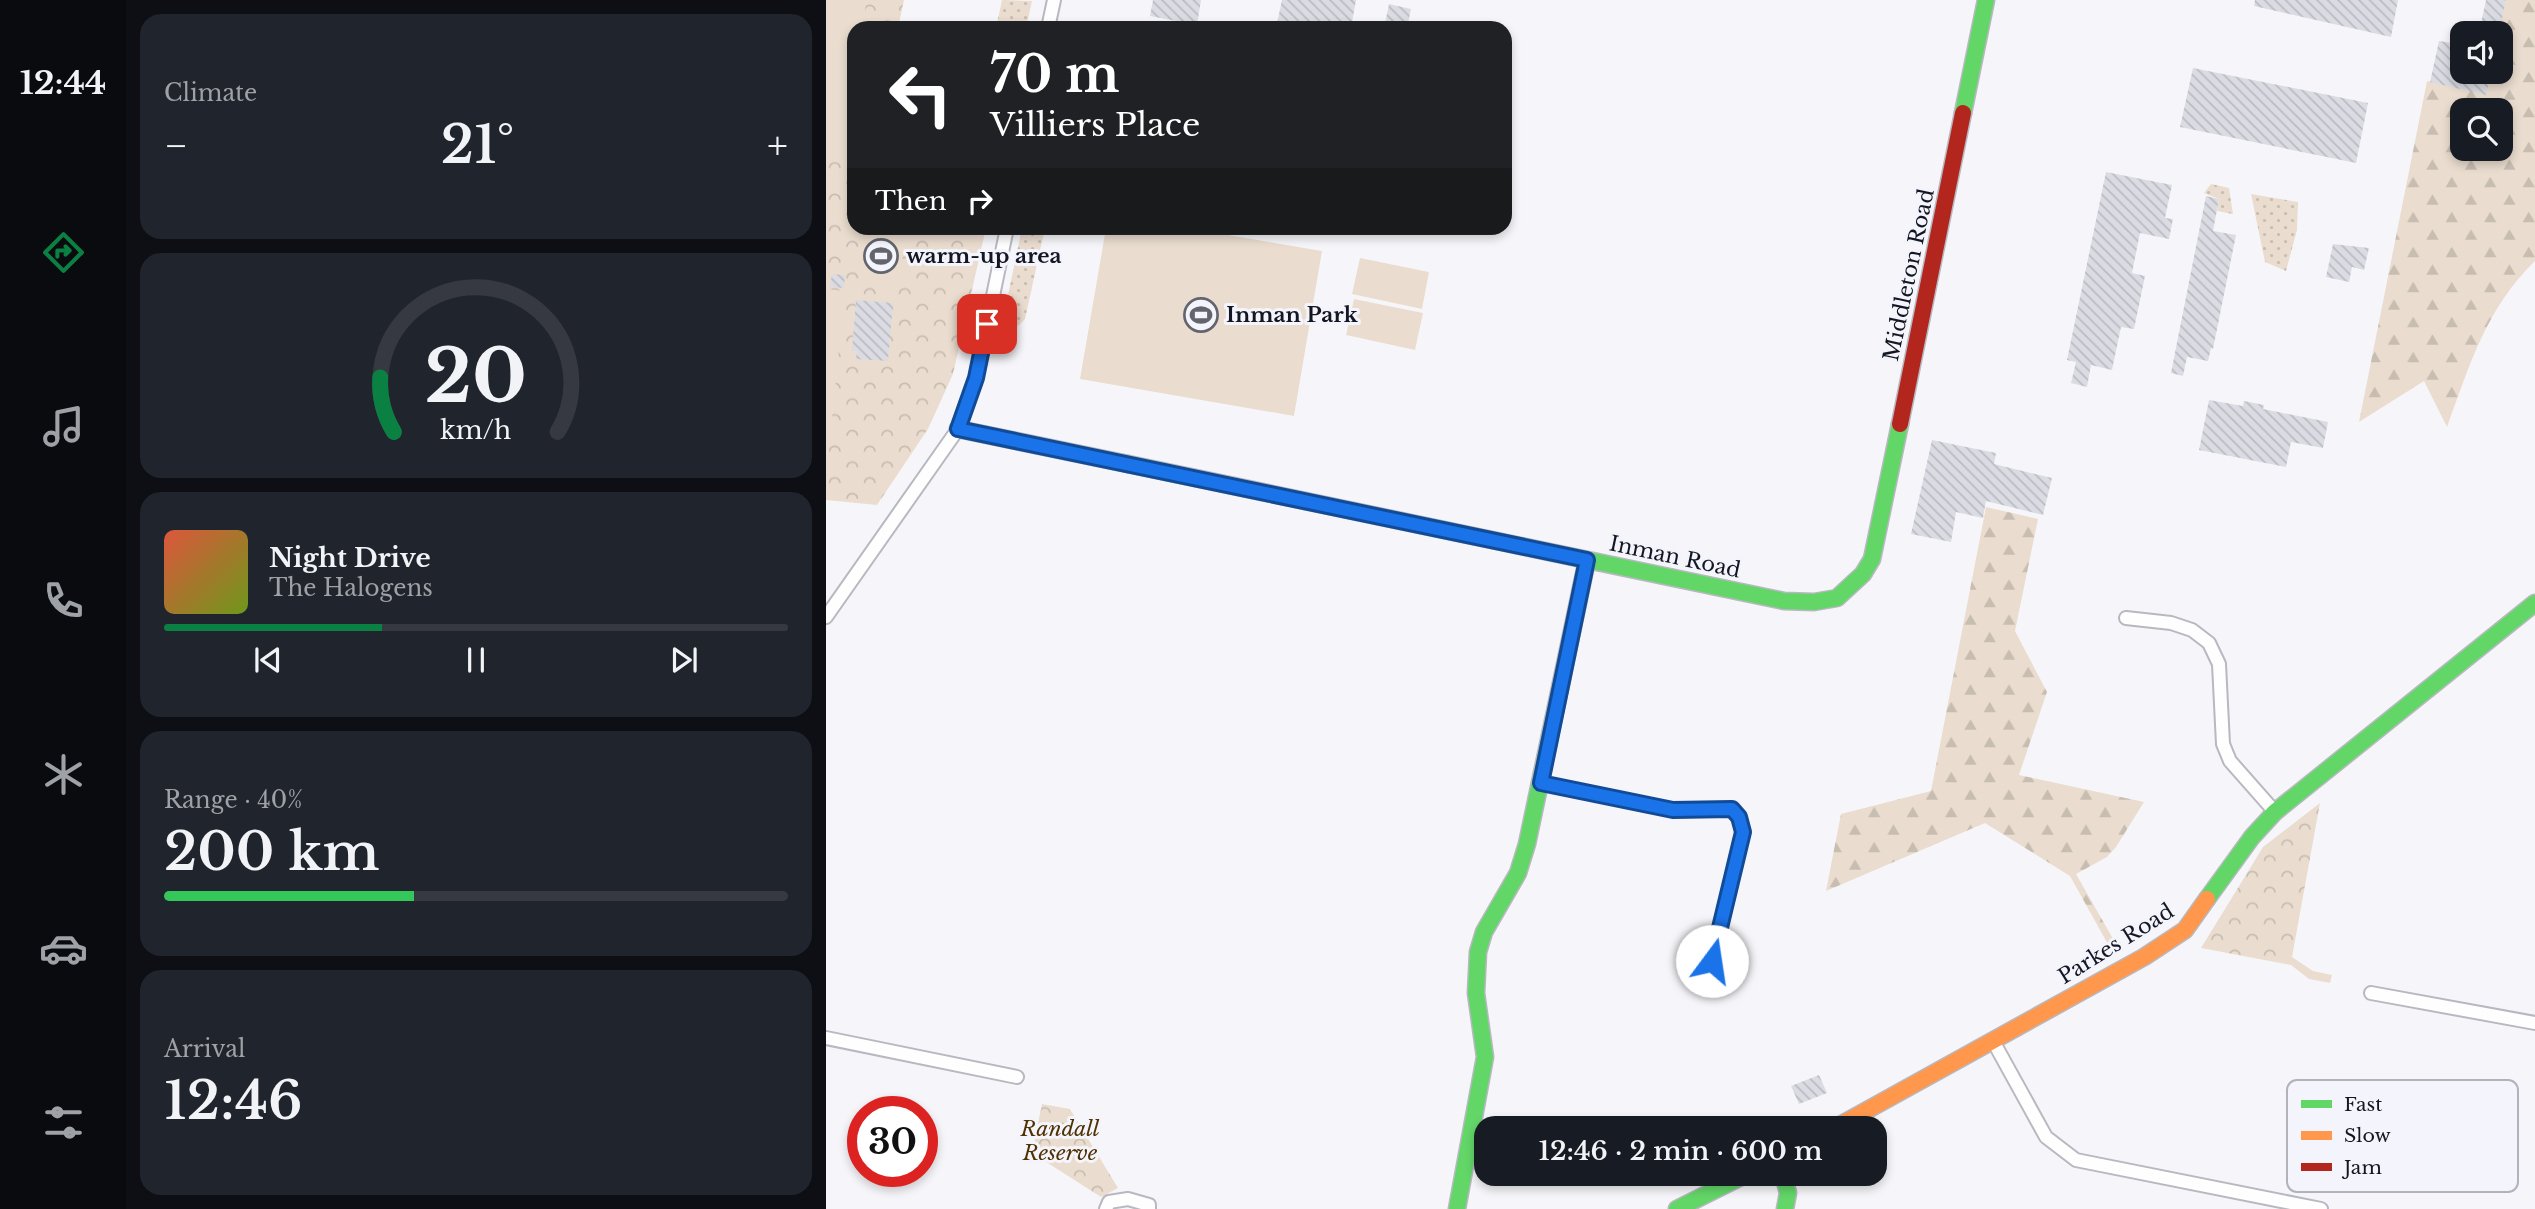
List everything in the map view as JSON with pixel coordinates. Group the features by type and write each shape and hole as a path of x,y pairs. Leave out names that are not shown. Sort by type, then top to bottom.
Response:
{"street":[{"path":"1050,21 1054,0"},
{"name":"Middleton Road","path":"1872,559 1986,0"},
{"path":"826,617 958,429 976,378 1006,235"},
{"name":"Inman Road","path":"958,429 1784,601 1818,604 1833,601 1860,581 1872,559"},
{"path":"1457,1209 1484,1065 1476,993 1478,952 1497,904 1518,873 1541,783 1587,560"},
{"name":"Parkes Road","path":"1857,1116 2144,957 2185,930 2252,837 2276,812 2535,603"},
{"path":"2126,618 2171,623 2192,630 2209,643 2219,664 2223,744 2230,761 2276,812"},
{"path":"1541,783 1673,810 1732,809 1739,817 1743,832 1712,961"},
{"path":"2371,993 2535,1023"},
{"path":"826,1038 1017,1077"},
{"path":"1993,1041 2046,1137 2076,1160 2274,1205 2321,1209"},
{"path":"1677,1209 1723,1186"},
{"path":"1785,1209 1788,1193 1786,1186"},
{"path":"1106,1209 1109,1202 1128,1199 1149,1205 1149,1209"}],"green space":[{"path":"826,0 904,0 900,21 847,21 847,235 984,235 953,374 928,429 877,505 826,500"},
{"path":"826,0 866,0 864,21 847,21 847,163 826,161"},
{"path":"1002,0 1032,1 1028,21 998,21"},
{"path":"2504,0 2535,0 2535,261 2504,298 2481,338 2447,427 2424,381 2359,422 2427,81 2483,92 2485,84 2513,84 2513,21 2499,21"},
{"path":"2211,184 2229,188 2233,214 2217,211 2219,199 2204,193"},
{"path":"2251,194 2298,202 2297,230 2286,271 2265,262"},
{"name":"warm-up area","path":"862,235 904,235 900,288 858,285"},
{"path":"1021,235 1043,235 1025,319 1009,329 1004,326 1003,319"},
{"name":"Inman Park","path":"1105,235 1228,235 1322,251 1294,416 1080,379"},
{"path":"1360,258 1429,272 1422,309 1352,294"},
{"path":"826,289 845,291 826,477"},
{"path":"1354,299 1423,313 1415,350 1346,335"},
{"path":"1986,507 2038,519 2015,631 2047,692 2019,775 2144,802 2107,857 2076,874 2116,944 2110,948 2070,876 1985,823 1826,891 1841,814 1931,791"},
{"path":"2320,803 2292,957 2313,971 2332,975 2330,983 2309,979 2291,965 2201,948 2263,847"},
{"name":"Randall Reserve","path":"1042,1104 1070,1109 1118,1188 1101,1197 1032,1153"}],"building":[{"path":"1153,0 1201,0 1198,21 1176,21 1150,16"},
{"path":"1282,0 1356,0 1352,21 1278,21"},
{"path":"2255,0 2398,0 2391,37 2254,6"},
{"path":"2486,0 2506,0 2502,21 2482,21"},
{"path":"1389,4 1411,9 1408,21 1385,21"},
{"path":"2439,41 2450,43 2450,84 2488,84 2486,95 2430,82"},
{"path":"2193,68 2368,103 2356,163 2180,127"},
{"path":"2106,172 2172,185 2165,218 2173,219 2169,239 2140,233 2132,273 2145,276 2134,329 2121,327 2112,370 2091,365 2087,387 2071,383 2076,362 2067,360"},
{"path":"2206,196 2219,199 2213,231 2236,235 2213,349 2211,348 2208,361 2187,357 2183,376 2171,373"},
{"path":"2333,244 2369,248 2364,270 2352,267 2349,282 2326,277"},
{"path":"832,274 845,275 844,288 830,287"},
{"path":"856,300 893,303 888,361 856,359 857,351 852,351"},
{"path":"2209,400 2243,406 2244,401 2264,405 2263,409 2328,422 2323,448 2291,442 2286,467 2199,450"},
{"path":"1932,440 1996,453 1994,464 2052,478 2043,515 1986,501 1983,518 1956,512 1951,542 1911,534"},
{"path":"1819,1075 1827,1093 1799,1104 1791,1086"}],"traffic: fast":[{"path":"1963,113 1986,0"},
{"path":"1128,464 1784,601 1814,602 1837,598 1863,574 1872,559 1900,424"},
{"path":"1457,1209 1485,1057 1476,993 1478,952 1484,932 1518,873 1527,844 1587,560"},
{"path":"2207,899 2252,837 2275,812 2535,603"},
{"path":"1677,1209 1723,1186"},
{"path":"1785,1209 1788,1193 1786,1186"}],"traffic: slow":[{"path":"1857,1116 2144,957 2185,930 2207,899"}],"traffic: jam":[{"path":"1900,424 1963,113"},
{"path":"958,429 1128,464"}],"place":[{"name":"warm-up area","path":"881,256"},
{"name":"Inman Park","path":"1201,315"}],"route":[{"path":"987,324 976,378 958,429 1587,560 1541,783 1673,810 1732,809 1739,817 1743,832 1712,961"}]}
